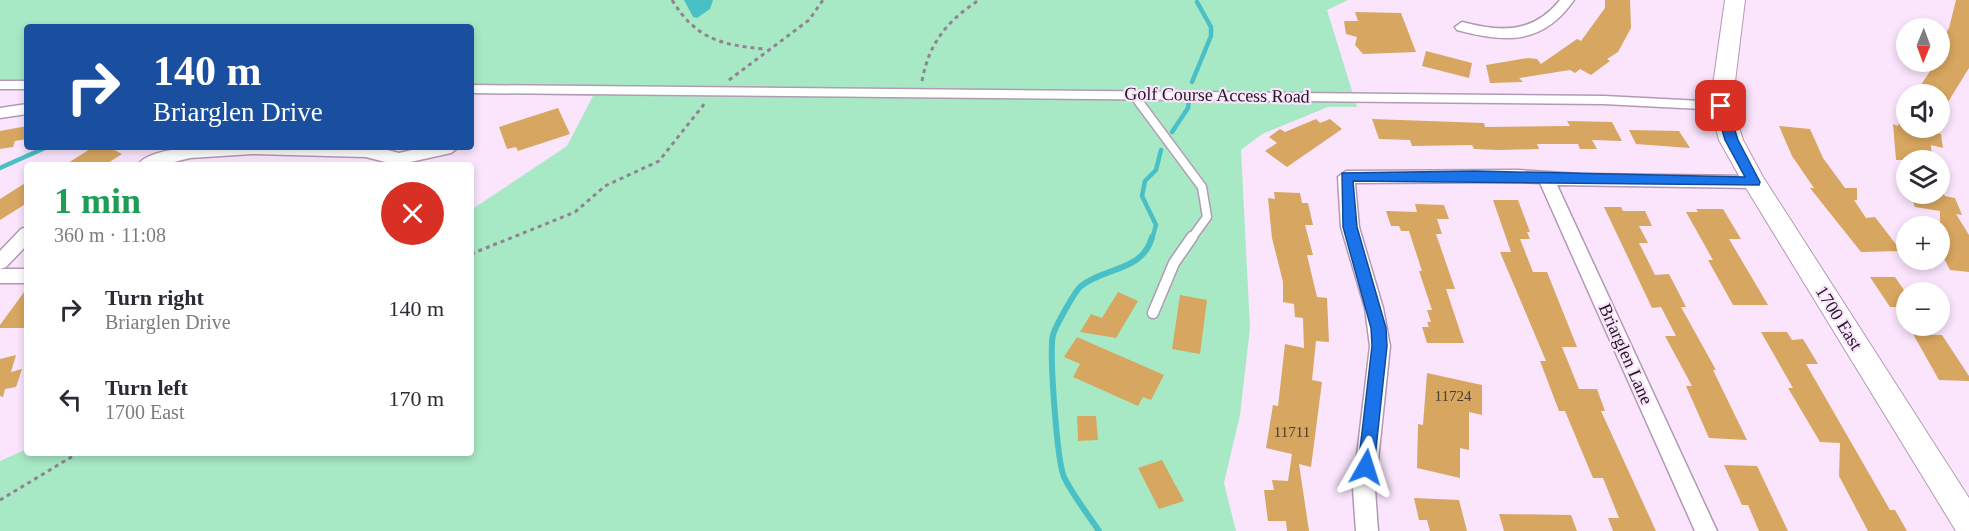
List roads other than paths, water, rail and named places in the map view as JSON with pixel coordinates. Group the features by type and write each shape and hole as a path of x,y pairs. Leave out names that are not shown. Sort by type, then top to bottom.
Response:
{"main road":[{"path":"1721,106 1735,0"},
{"name":"1700 East","path":"1721,106 1731,140 1754,182 1969,525"}],"street":[{"path":"1462,27 1496,36 1515,35 1550,20 1567,0"},
{"path":"0,113 24,109"},
{"path":"153,156 231,150 366,151 389,154 396,162 440,150"},
{"path":"1367,531 1364,489 1380,346 1379,328 1350,227 1346,177 1754,182"},
{"name":"Briarglen Lane","path":"1546,178 1706,531"},
{"path":"0,262 24,237"},
{"path":"0,276 24,276"}],"lane":[{"path":"0,85 24,85"},
{"name":"Golf Course Access Road","path":"474,89 1604,100 1721,106"},
{"path":"1133,94 1202,187 1207,217 1174,263 1153,313"}],"water":[{"path":"684,0 713,0 710,9 697,18 693,17"}],"waterway":[{"path":"1192,82 1211,36 1211,27 1197,2"},
{"path":"1172,132 1188,108 1189,98"},
{"path":"0,168 40,150"},
{"path":"1152,239 1156,225 1142,196 1145,181 1156,170 1161,150"},
{"path":"1099,531 1072,491 1061,467 1053,383 1053,335 1080,287 1140,257 1152,237"}]}
